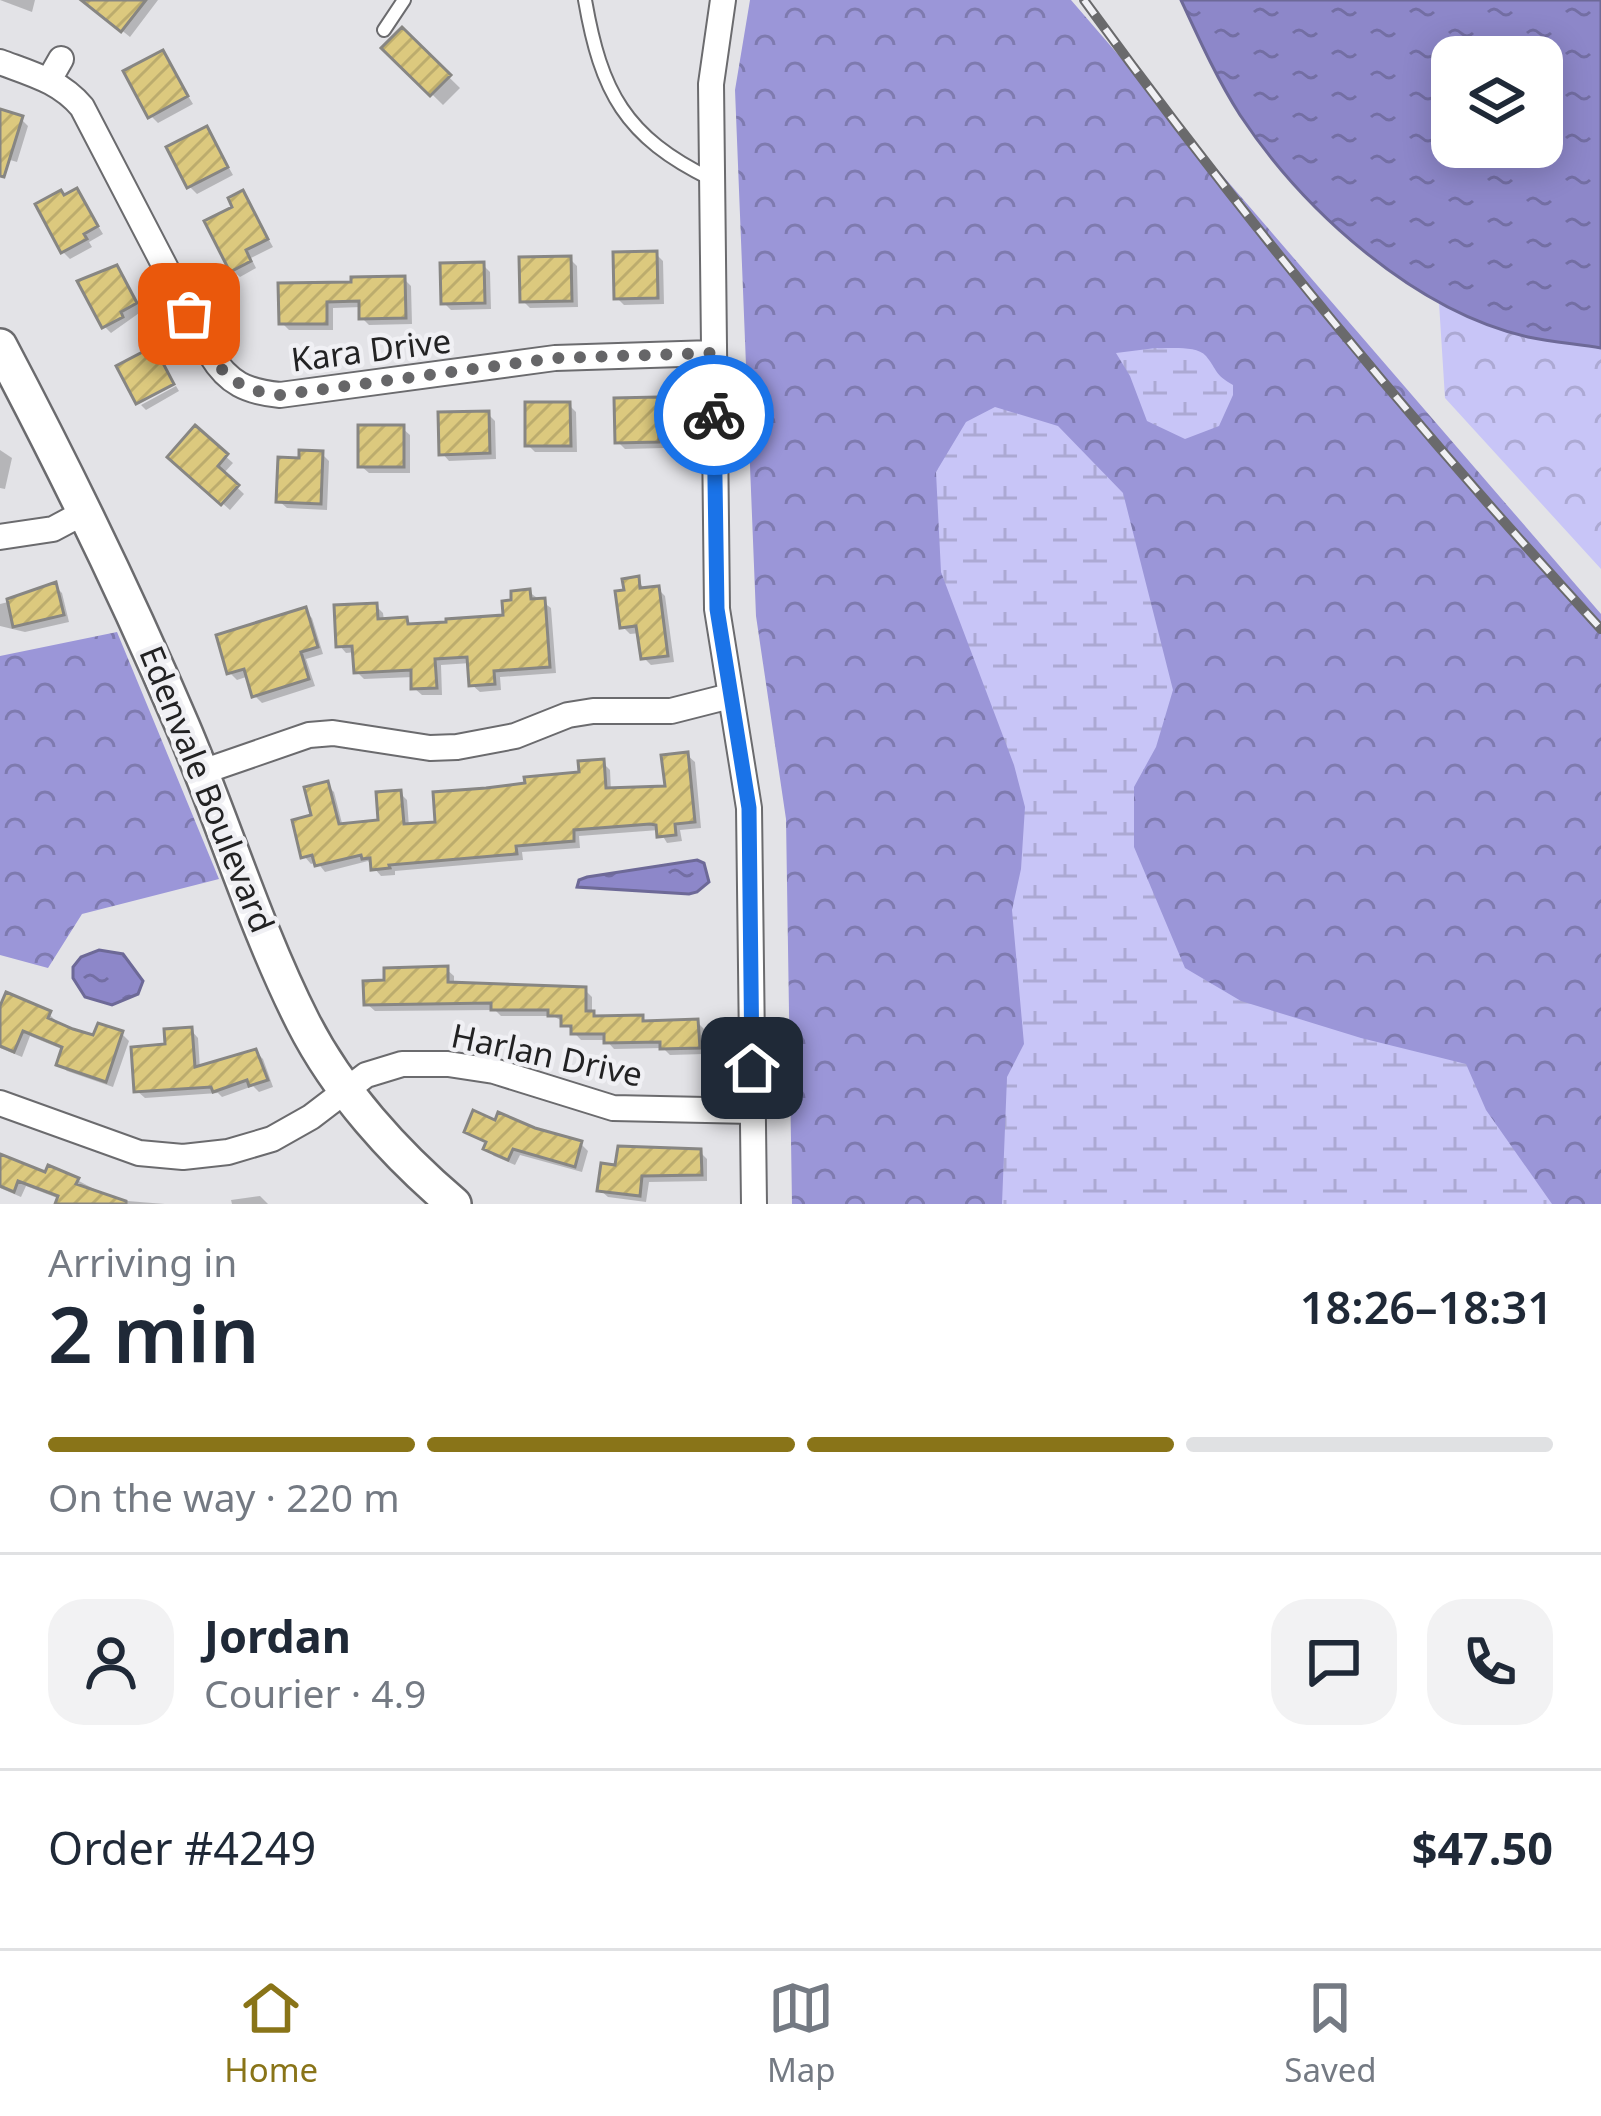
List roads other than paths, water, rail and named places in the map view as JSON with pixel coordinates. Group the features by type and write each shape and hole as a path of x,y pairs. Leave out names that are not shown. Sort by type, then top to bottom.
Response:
{"street":[{"path":"723,0 711,84 717,609 749,808 754,1204"},
{"name":"Kara Drive","path":"0,62 55,69 82,107 222,373 257,399 555,358 713,353"},
{"name":"Edenvale Boulevard","path":"0,346 87,511 202,772 304,1023 345,1090 454,1204"},
{"path":"0,537 53,529 87,511"},
{"path":"202,772 310,735 333,733 430,748 458,747 515,736 568,715 671,711 730,696"},
{"name":"Harlan Drive","path":"0,1103 139,1153 183,1157 272,1139 383,1068 448,1064 494,1071 613,1108 753,1112"}],"lane":[{"path":"384,30 404,0"},
{"path":"585,0 602,78 623,113 670,159 712,180"}],"water":[{"path":"1181,0 1601,0 1601,348 1528,337 1485,324 1444,305 1365,252 1266,151 1209,59"},
{"path":"697,860 704,863 709,882 689,894 577,887 587,877"},
{"path":"99,950 123,954 143,981 138,994 112,1005 85,997 73,978 73,967 81,957"}],"railway":[{"path":"1084,0 1333,322 1601,629"}]}
